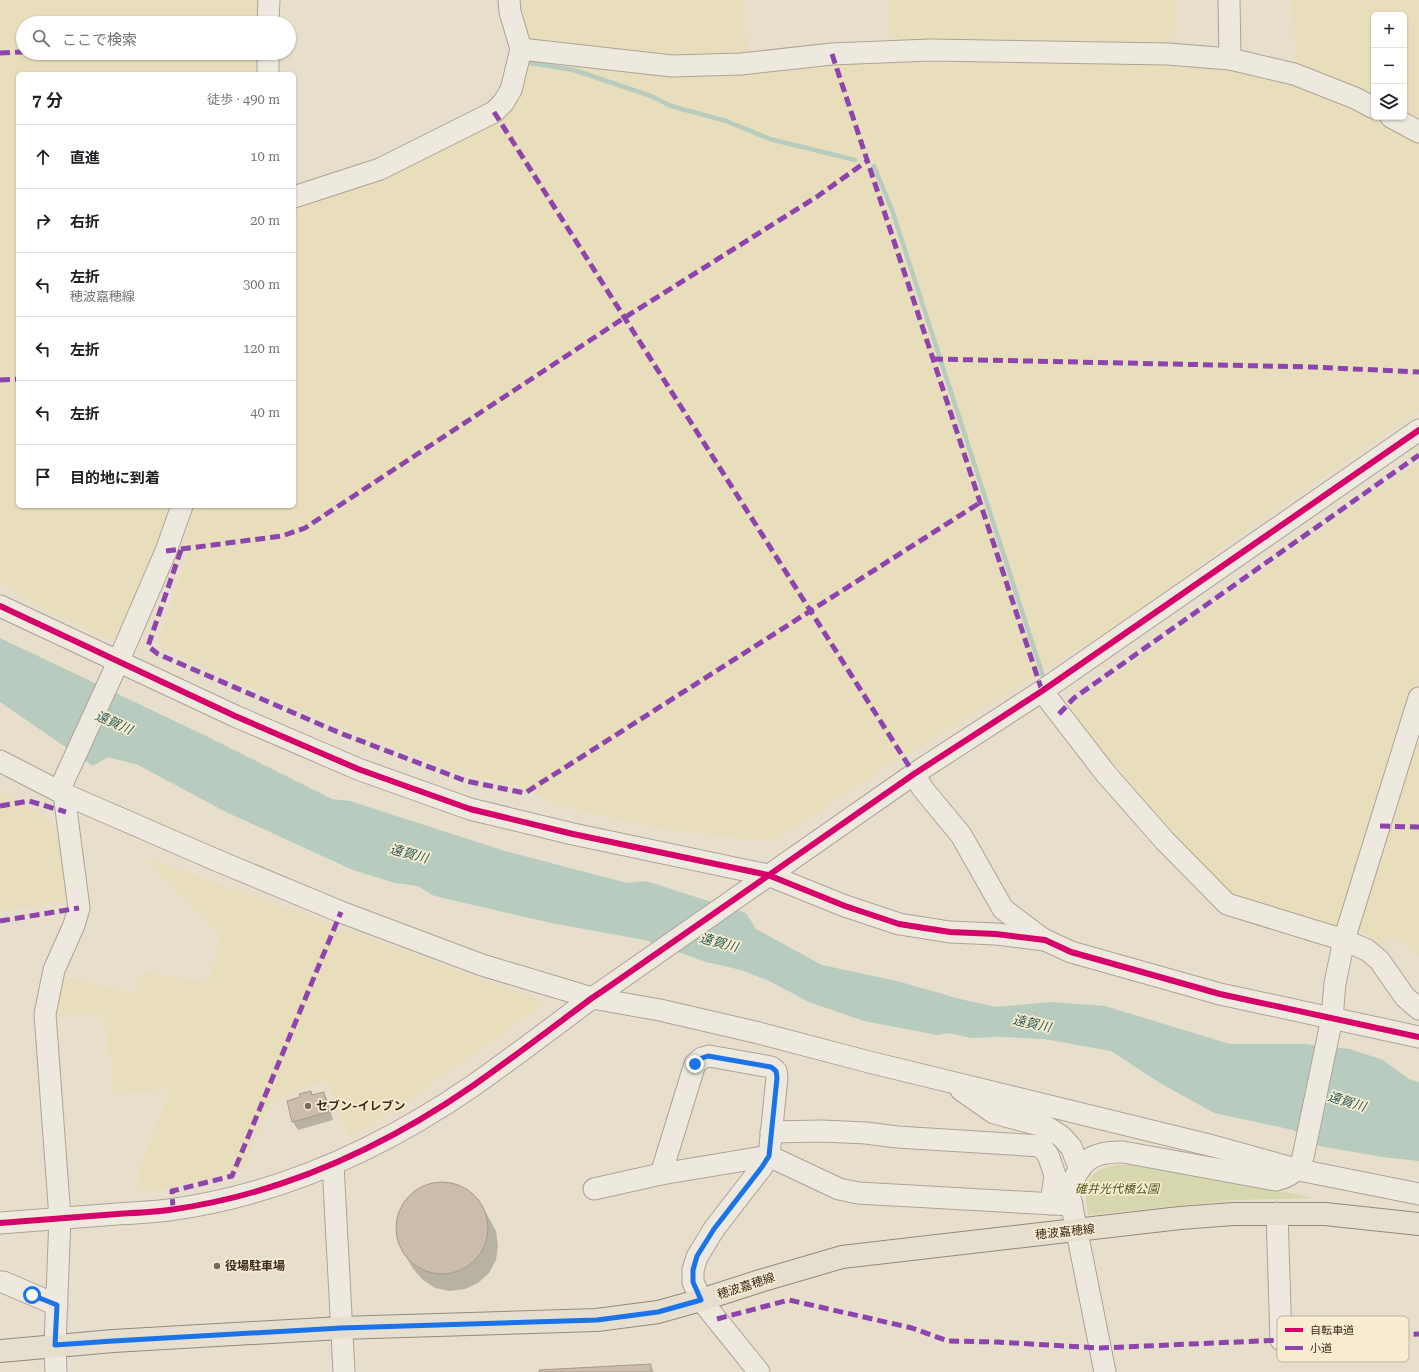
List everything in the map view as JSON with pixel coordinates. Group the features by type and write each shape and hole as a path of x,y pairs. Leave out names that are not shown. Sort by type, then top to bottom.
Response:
{"main road":[{"name":"穂波嘉穂線","path":"0,1351 113,1341 341,1328 597,1320 658,1312 842,1257 1195,1217 1233,1214 1325,1214 1419,1224"}],"street":[{"path":"268,16 269,0"},
{"path":"296,196 380,169 494,112 503,103 511,90 521,49 510,12 510,0"},
{"path":"1229,0 1230,59"},
{"path":"521,49 672,66 741,64 832,54 930,50 1168,54 1230,59 1294,74 1355,98 1371,106"},
{"path":"268,60 268,72"},
{"path":"1397,120 1419,132"},
{"path":"0,1223 168,1210 220,1200 284,1183 333,1164 376,1144 474,1085 599,993 762,879 914,774 1042,691 1419,430"},
{"path":"56,1372 55,1345 60,1218 45,1014 54,970 74,925 79,908 61,790 166,551 181,508"},
{"path":"0,606 117,663 235,716 358,769 470,809 762,879 899,924 950,932 996,934 1044,940"},
{"path":"1042,691 1106,774 1166,841 1226,904 1344,940 1367,950 1379,960 1405,997 1419,1009"},
{"path":"1105,1372 1069,1192 1074,1176 1084,1163 1096,1155 1109,1152 1123,1152 1276,1180 1290,1175 1299,1163 1331,1023 1335,983 1344,940 1419,698"},
{"path":"0,761 216,860 341,912 482,965 1213,1146 1299,1163 1419,1194"},
{"path":"914,774 923,789 961,835 1003,908 1044,940 1071,952 1220,994 1331,1023 1419,1037"},
{"path":"661,1174 695,1064 702,1058 708,1056 771,1067 776,1071 777,1078 769,1156 714,1229 697,1256 693,1270 693,1282 701,1300 758,1372"},
{"path":"949,1081 994,1113 1047,1127 1061,1136 1071,1148 1080,1168"},
{"path":"771,1132 822,1131 866,1133 897,1137 1040,1146 1048,1155 1055,1175 1051,1204"},
{"path":"594,1189 661,1174 769,1156 839,1189 858,1193 1072,1205"},
{"path":"333,1164 344,1372"},
{"path":"1277,1213 1280,1316"},
{"path":"0,1282 57,1305"}],"shaded area":[{"path":"0,0 261,0 261,16 16,16 16,60 260,60 260,72 16,72 16,508 171,508 159,549 115,641 37,606 0,582"},
{"path":"514,0 744,0 746,37 750,56 658,57 526,42"},
{"path":"888,0 1176,0 1175,45 889,43"},
{"path":"1293,0 1419,0 1419,120 1407,114 1407,12 1371,12 1371,94 1353,85 1295,64"},
{"path":"884,59 1188,65 1238,70 1331,99 1371,118 1371,120 1375,120 1419,141 1419,411 1261,520 1119,625 897,760 775,841 683,832 623,821 560,806 523,787 465,775 343,729 230,679 157,644 187,557 185,539 193,508 296,508 296,205 487,126 510,111 519,98 528,61 654,74 721,75 826,63"},
{"path":"1419,460 1419,676 1342,926 1332,930 1231,898 1070,713 1075,703"},
{"path":"1419,728 1419,956 1392,935 1381,947 1359,928"},
{"path":"0,790 40,813 55,826 69,901 0,911"},
{"path":"147,858 545,1002 406,1103 349,1137 327,1080 271,1101 243,1170 138,1195 139,1171 171,1089 115,1094 104,1014 52,1016 59,975 135,994 145,972 209,983 221,936 155,870"}],"green space":[{"name":"碓井光代橋公園","path":"1132,1165 1172,1171 1315,1198 1235,1200 1088,1215 1086,1195 1089,1181 1093,1175 1099,1171 1107,1167"}],"water":[{"name":"遠賀川","path":"0,638 204,735 332,799 350,801 505,851 627,883 646,881 746,913 756,929 822,965 897,981 960,999 996,1007 1051,1002 1105,1006 1230,1044 1305,1044 1350,1049 1383,1060 1409,1079 1419,1082 1419,1161 1382,1157 1319,1146 1293,1130 1214,1113 1160,1083 1111,1051 1044,1039 1000,1037 971,1038 949,1033 937,1035 864,1021 809,1002 769,981 741,970 706,962 645,940 551,923 447,899 432,895 418,886 395,883 353,870 226,812 138,765 108,757 93,766 0,702"}],"building":[{"name":"セブン-イレブン","path":"311,1091 312,1095 324,1092 329,1112 292,1122 287,1101 300,1097 299,1094"},
{"path":"442,1182 460,1185 475,1195 485,1210 488,1228 485,1246 475,1261 460,1271 442,1274 424,1271 409,1261 399,1246 396,1228 399,1210 409,1195 424,1185"},
{"path":"651,1364 651,1372 539,1372 539,1370"}],"waterway":[{"path":"530,63 574,70 651,96 671,106 726,121 770,139 855,160"},
{"path":"874,166 892,210 1043,676"}],"marked path":[{"path":"0,53 16,52"},
{"path":"832,54 1042,691"},
{"path":"494,112 914,774"},
{"path":"166,551 282,536 305,528 624,318 818,196 867,161"},
{"path":"933,359 1312,367 1419,372"},
{"path":"0,380 16,379"},
{"path":"1059,714 1074,698 1419,455"},
{"path":"181,550 148,646 158,654 340,733 466,781 525,793 981,502"},
{"path":"0,806 29,801 66,812"},
{"path":"1380,826 1419,827"},
{"path":"0,921 79,908"},
{"path":"173,1209 172,1191 232,1176 341,912"},
{"path":"717,1319 789,1300 912,1328 948,1341 997,1342 1100,1348 1277,1340"},
{"path":"1409,1334 1419,1334"}],"cycle path":[{"path":"0,1223 169,1210 210,1203 250,1193 329,1166 403,1129 474,1085 592,998 914,774 1042,691 1419,430"},
{"path":"0,606 235,716 358,769 470,809 573,834 768,875 845,906 899,924 950,932 996,934 1045,940 1071,952 1220,994 1419,1037"}],"place":[{"name":"セブン-イレブン","path":"308,1106"},
{"name":"役場駐車場","path":"217,1266"}],"route":[{"path":"32,1295 46,1302 57,1305 55,1345 341,1328 597,1320 658,1312 701,1300 693,1282 693,1270 697,1256 714,1229 769,1156 777,1078 776,1071 771,1067 708,1056 702,1058 695,1064"}]}
